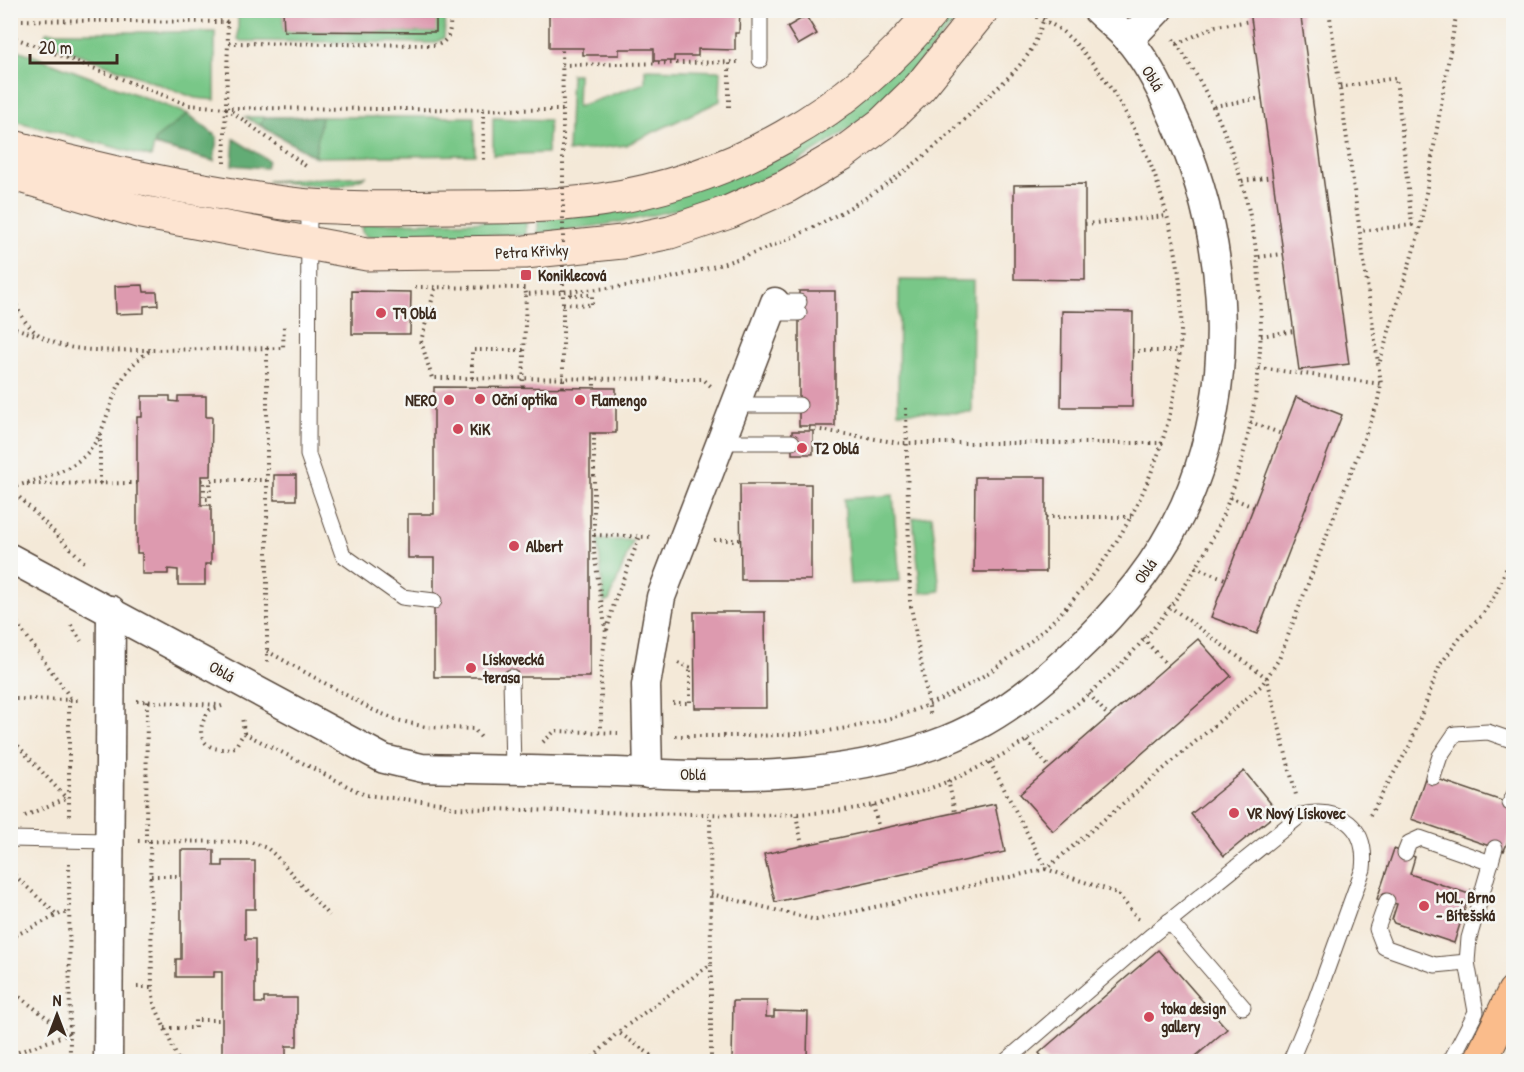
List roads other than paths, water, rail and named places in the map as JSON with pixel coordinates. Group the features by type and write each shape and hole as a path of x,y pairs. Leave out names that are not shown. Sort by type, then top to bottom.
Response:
{"highway":[{"path":"1480,1062 1514,992"}],"street":[{"path":"10,146 153,183 309,206 442,208 599,200 658,188 719,168 760,150 819,116 871,76 918,30 933,10"},
{"name":"Petra Křivky","path":"10,173 141,212 367,254 567,249 622,242 670,232 719,215 787,186 842,154 882,124 921,87 982,10"},
{"name":"Oblá","path":"10,558 111,610 384,759 422,768 512,760 648,774 788,774 836,770 885,760 937,744 1011,707 1090,638 1130,592 1163,545 1190,492 1207,445 1215,403 1221,331 1218,265 1207,204 1186,144 1166,101 1129,40 1097,10"},
{"path":"1129,40 1162,20"},
{"path":"648,774 646,686 661,597 735,405 786,308"},
{"path":"108,1062 122,841 111,610"}],"lane":[{"path":"760,10 760,60"},
{"path":"309,206 308,455 343,555 402,597 434,601"},
{"path":"735,405 799,405"},
{"path":"720,442 792,442"},
{"path":"511,677 512,760"},
{"path":"1433,777 1440,756 1455,734 1488,732 1514,741"},
{"path":"1005,1062 1018,1055 1169,921 1301,815 1316,812 1331,813 1344,819 1357,832 1362,845 1363,869 1315,1002 1290,1062"},
{"path":"1418,822 1420,837"},
{"path":"1405,853 1409,843 1420,837 1491,864"},
{"path":"10,839 122,841"},
{"path":"1450,1062 1476,1012 1467,962 1469,938 1495,848"},
{"path":"1387,901 1377,929 1384,947 1435,965 1467,962"},
{"path":"1169,921 1243,1007"}],"place":[{"name":"Koniklecová","path":"526,275"},
{"name":"T9 Oblá","path":"381,313"},
{"name":"Oční optika","path":"480,399"},
{"name":"NERO","path":"449,400"},
{"name":"Flamengo","path":"580,400"},
{"name":"KiK","path":"458,429"},
{"name":"T2 Oblá","path":"802,448"},
{"name":"Albert","path":"514,546"},
{"name":"Lískovecká terasa","path":"471,668"},
{"name":"VR Nový Lískovec","path":"1234,813"},
{"name":"MOL, Brno - Bítešská","path":"1424,906"},
{"name":"toka design gallery","path":"1149,1017"}]}
